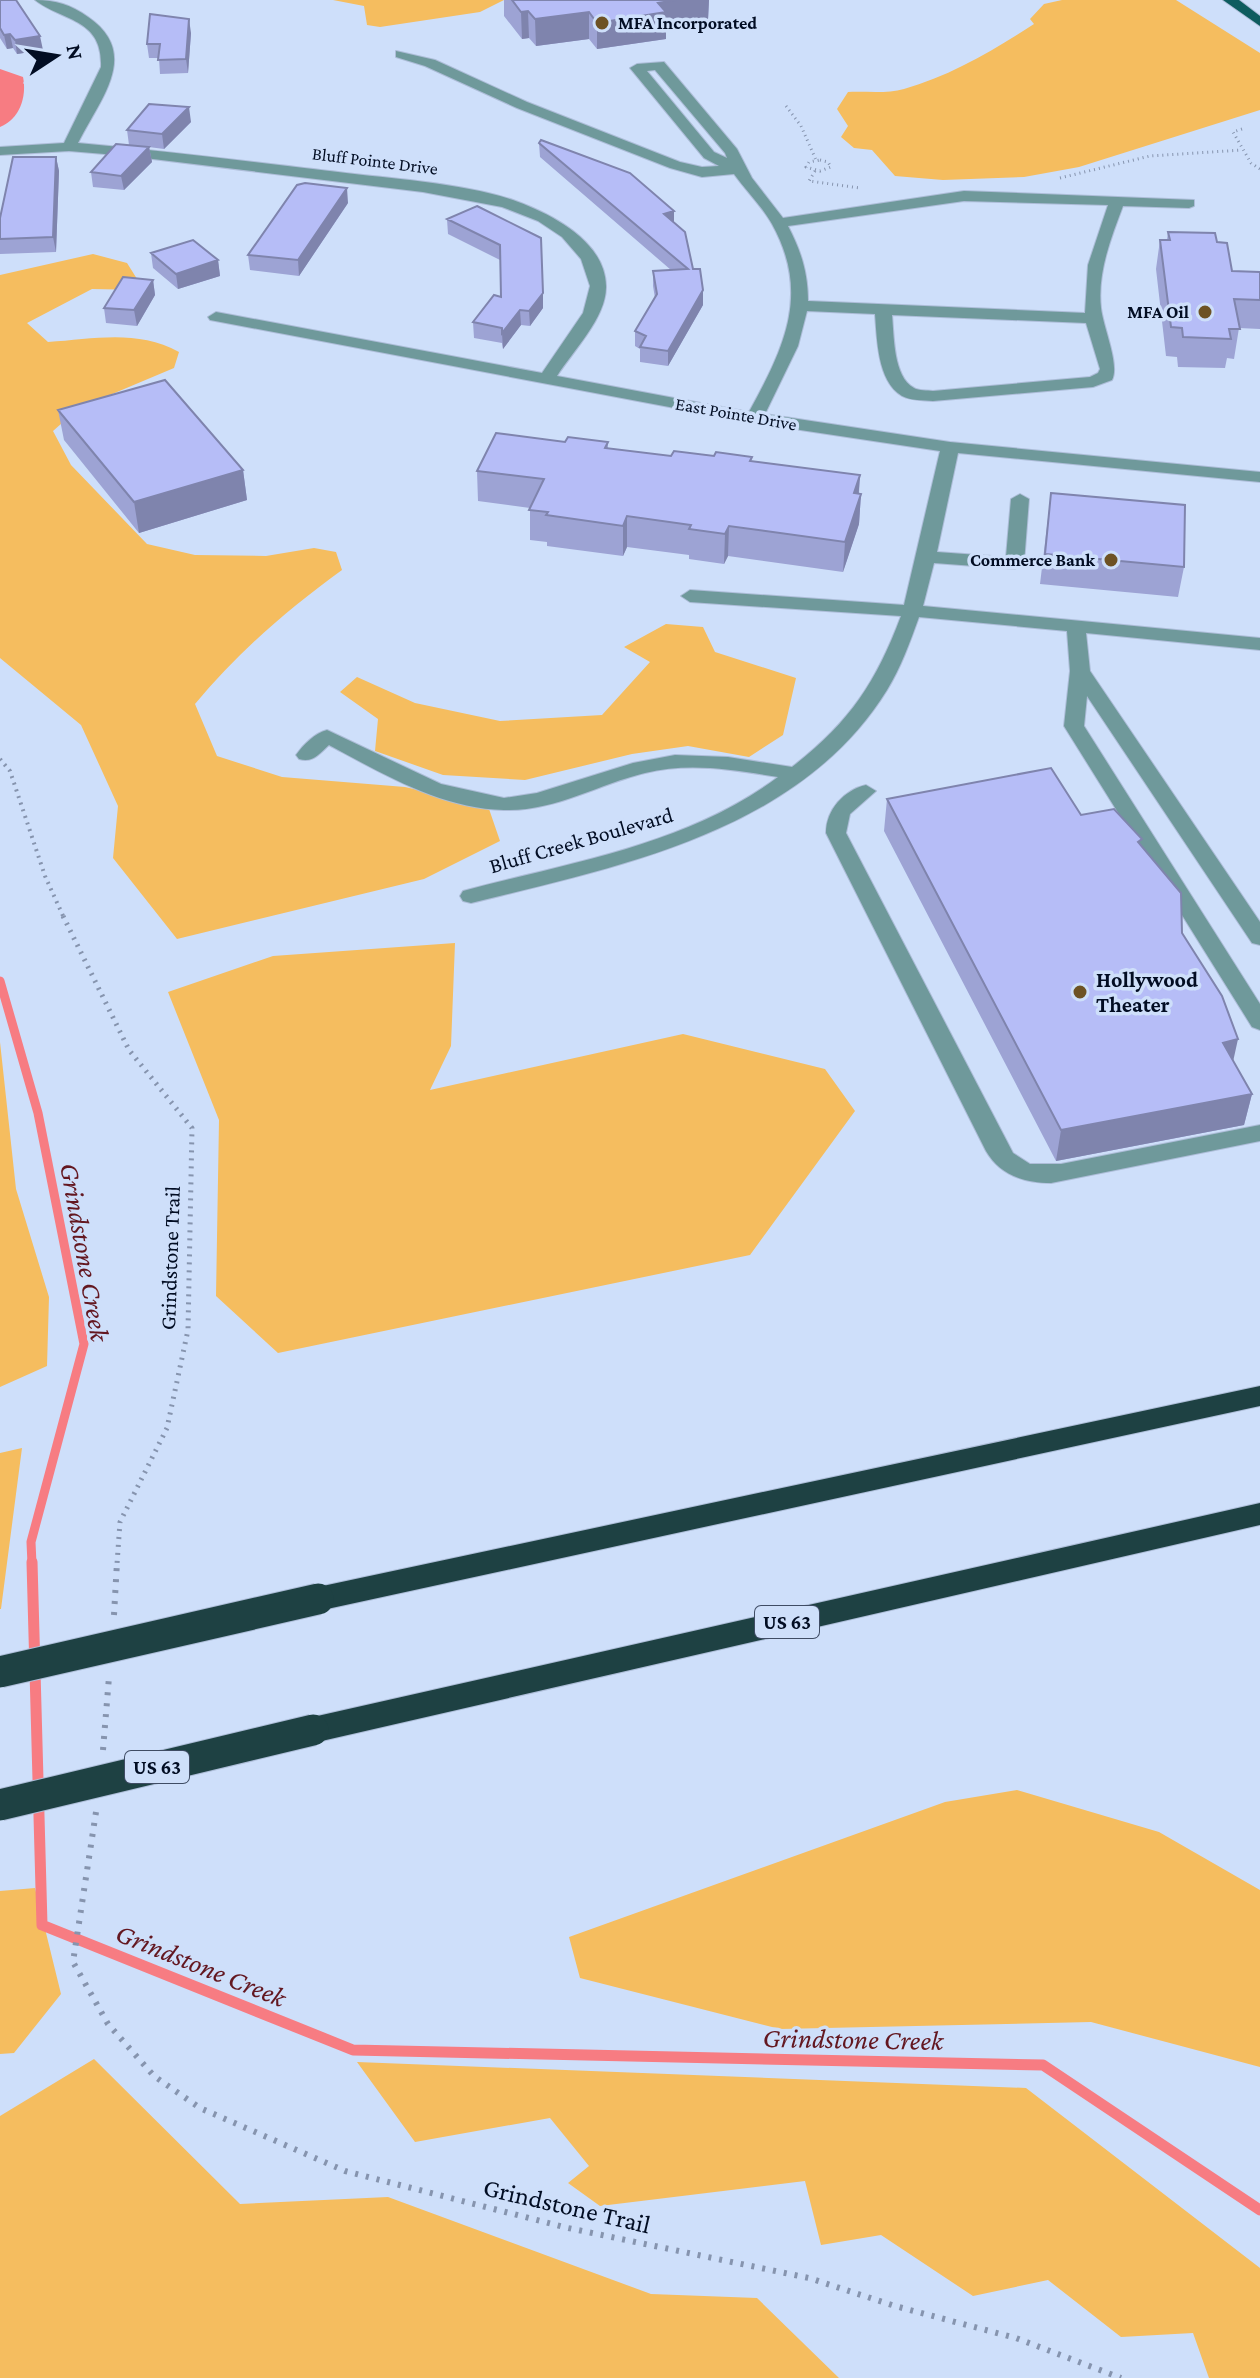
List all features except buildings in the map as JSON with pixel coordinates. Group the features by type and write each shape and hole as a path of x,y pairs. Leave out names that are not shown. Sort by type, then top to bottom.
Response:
{"highway":[{"path":"0,1672 318,1599 1260,1396"},
{"name":"US 63","path":"0,1805 313,1730 1260,1514"}],"main road":[{"path":"1230,0 1260,22"}],"street":[{"path":"42,0 84,20 98,33 106,47 108,65 69,147"},
{"path":"401,54 430,63 522,105 675,165 702,172 736,169"},
{"path":"736,169 732,152 659,65 637,68 709,155 736,169 780,223 799,272 803,298 790,352 754,418"},
{"name":"Bluff Pointe Drive","path":"0,151 69,147 437,189 506,203 543,218 568,234 589,258 598,286 591,313 546,379"},
{"path":"780,223 964,196 1189,203"},
{"path":"883,308 886,345 899,386 910,394 933,396 1093,382 1106,376 1108,369 1092,310 1092,277 1117,201"},
{"path":"803,298 1092,310"},
{"path":"803,298 883,308 1092,310"},
{"name":"East Pointe Drive","path":"216,317 754,418 950,447 1260,477"},
{"name":"Bluff Creek Boulevard","path":"471,896 635,855 705,830 798,774 847,730 888,672 913,611 950,447"},
{"path":"925,557 1015,563 1020,499"},
{"path":"690,596 913,611 1260,644"},
{"path":"1076,627 1080,671 1074,726 1260,1022"},
{"path":"1080,671 1260,938"},
{"path":"306,755 327,736 422,785 505,804 541,798 658,763 723,762 798,774"},
{"path":"866,791 844,806 836,819 836,833 998,1151 1009,1166 1035,1176 1061,1173 1260,1133"}],"path":[{"path":"786,106 801,126 816,160"},
{"path":"1242,129 1233,132 1251,163 1260,169"},
{"path":"1053,181 1101,165 1158,153 1187,149 1242,150"},
{"path":"809,181 815,171 831,167 828,162 816,160 806,165 815,171"},
{"name":"Grindstone Trail","path":"0,759 10,771 45,876 129,1050 192,1128 188,1330 167,1428 120,1522 113,1625"},
{"path":"102,1757 110,1669"},
{"name":"Grindstone Trail","path":"97,1800 93,1844 73,1962 108,2024 154,2076 200,2108 345,2171 568,2228 809,2278 895,2306 1016,2338 1121,2378"}],"shaded area":[{"path":"333,0 504,0 480,12 380,27 367,25 364,6"},
{"path":"1062,0 1176,0 1260,53 1260,110 1079,167 1024,177 943,180 895,176 872,150 854,148 841,137 848,126 837,109 848,92 897,91 955,70 1034,24 1030,19 1044,4"},
{"path":"0,69 23,77 24,84 23,99 17,113 0,127"},
{"path":"93,254 127,263 144,290 92,289 27,323 48,342 131,338 147,340 179,352 174,368 79,408 53,431 71,465 147,544 195,555 266,556 314,548 336,552 342,570 264,632 195,704 217,756 282,777 405,787 488,806 500,841 424,879 177,939 113,858 118,806 81,725 0,658 0,275"},
{"path":"666,624 703,627 715,652 796,678 783,735 749,757 688,746 632,754 525,780 443,775 375,751 378,719 340,692 357,677 415,703 500,721 602,715 650,662 624,647"},
{"path":"455,943 451,1046 430,1090 683,1034 825,1069 855,1111 750,1255 278,1353 216,1296 219,1120 168,992 273,956"},
{"path":"0,1042 16,1189 49,1297 47,1366 0,1387"},
{"path":"22,1448 1,1609 0,1609 0,1453"},
{"path":"1017,1790 1159,1832 1260,1890 1260,2067 1091,2022 780,2029 580,1978 569,1937 945,1802"},
{"path":"35,1888 61,1994 14,2053 0,2054 0,1891"},
{"path":"94,2059 240,2204 388,2197 651,2294 757,2298 839,2378 0,2378 0,2116"},
{"path":"357,2062 1026,2088 1260,2268 1260,2378 1209,2378 1193,2333 1121,2337 1048,2280 973,2296 881,2235 821,2245 805,2181 600,2206 568,2183 589,2166 550,2118 415,2142"}],"waterway":[{"name":"Grindstone Creek","path":"0,981 38,1113 84,1344 31,1542 32,1564"},
{"name":"Grindstone Creek","path":"32,1562 42,1925 353,2050 1043,2065 1260,2210"}],"place":[{"name":"MFA Incorporated","path":"602,23"},
{"name":"MFA Oil","path":"1205,312"},
{"name":"Commerce Bank","path":"1111,560"},
{"name":"Hollywood Theater","path":"1080,992"}]}
